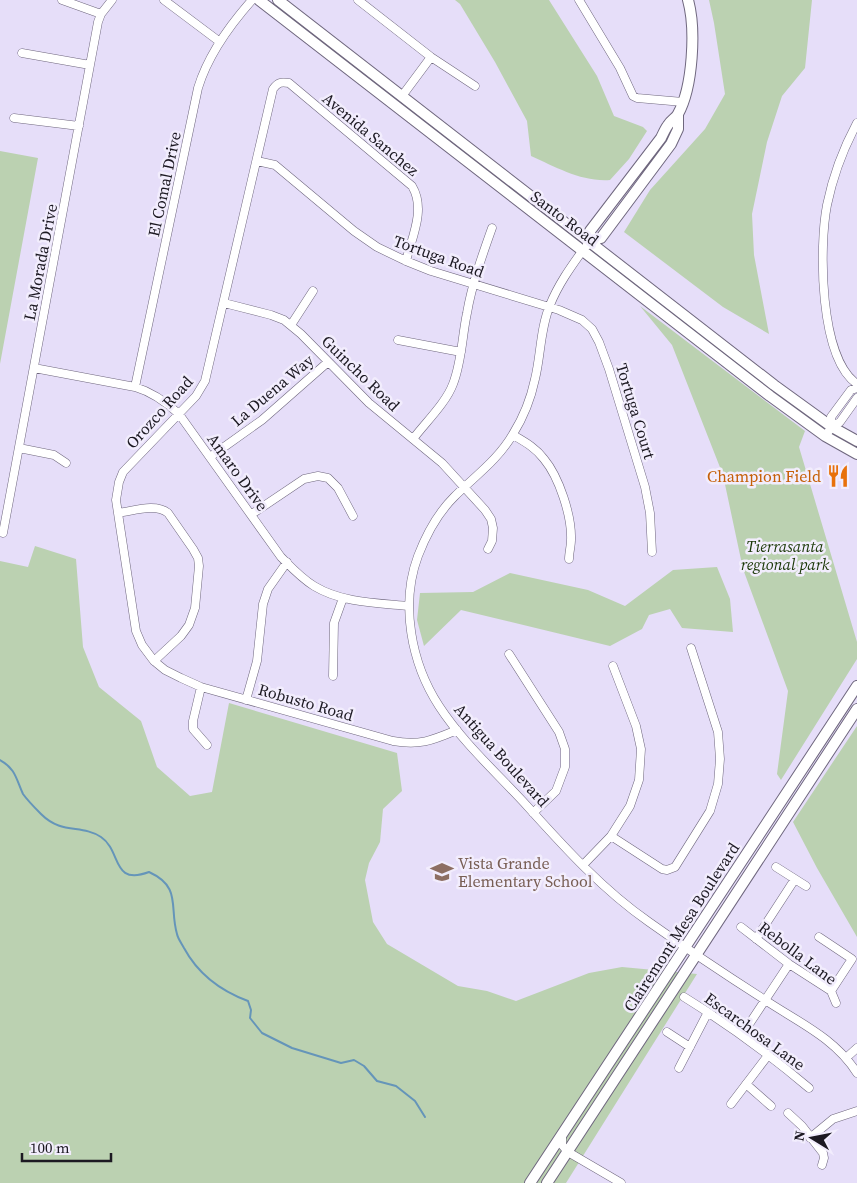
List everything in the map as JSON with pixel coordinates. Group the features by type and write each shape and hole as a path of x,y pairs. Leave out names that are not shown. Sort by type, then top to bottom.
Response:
{"main road":[{"name":"Santo Road","path":"260,0 770,396 825,436 857,454"},
{"name":"Santo Road","path":"278,0 774,385 832,427 857,441"},
{"name":"Antigua Boulevard","path":"583,250 590,241 600,238 671,144 678,129 678,115 683,102 692,61 692,28 688,0"},
{"name":"Clairemont Mesa Boulevard","path":"530,1183 857,686"},
{"name":"Clairemont Mesa Boulevard","path":"547,1183 857,709"}],"street":[{"path":"62,0 101,14"},
{"name":"La Morada Drive","path":"3,533 98,22 101,14 112,0"},
{"path":"164,0 220,42"},
{"name":"El Comal Drive","path":"135,387 198,88 214,50 252,0"},
{"path":"358,0 431,58 475,86"},
{"path":"579,0 620,68 633,96 636,98 683,102"},
{"path":"22,53 90,65"},
{"path":"402,96 431,58"},
{"name":"Avenida Sanchez","path":"273,88 281,82 289,84 412,186 416,192 419,212 406,262"},
{"name":"Orozco Road","path":"154,661 142,645 136,631 116,500 119,482 123,472 196,396 205,381 273,88"},
{"path":"14,118 79,126"},
{"path":"832,427 831,417 850,390 857,386 840,364 830,338 824,279 824,228 833,179 844,148 857,123"},
{"name":"Tortuga Road","path":"257,161 275,165 354,231 377,247 406,262 549,306"},
{"path":"412,440 449,393 459,366 467,312 474,284 492,228"},
{"name":"Antigua Boulevard","path":"583,250 563,278 549,306 535,380 528,403 513,435 488,466 442,511 432,526 418,557 410,588 409,606 412,639 417,657 438,705 457,730 583,865 623,903 765,1000 826,1038 847,1057 857,1073"},
{"path":"291,326 313,291"},
{"name":"Guincho Road","path":"224,303 284,320 369,403 442,463 491,519 493,528 492,541 488,549"},
{"name":"Tortuga Court","path":"549,306 582,320 592,329 599,342 645,487 650,513 652,552"},
{"path":"398,340 461,352"},
{"name":"La Duena Way","path":"210,457 262,420 328,362"},
{"name":"Amaro Drive","path":"34,368 135,387 166,402 179,414 281,557 314,586 343,598 409,606"},
{"path":"825,436 832,427 840,422 857,398"},
{"path":"513,435 531,446 544,459 558,481 570,522 569,559"},
{"path":"19,448 54,456 66,463"},
{"path":"252,514 304,479 318,476 328,478 338,488 353,516"},
{"path":"118,513 156,508 162,509 168,513 198,558 195,608 189,625 181,636 154,661"},
{"path":"246,700 257,661 264,604 268,590 287,562"},
{"path":"333,676 334,623 343,598"},
{"path":"612,836 662,869 667,870 675,867 710,811 718,784 720,759 718,732 692,648"},
{"path":"508,654 559,732 565,750 565,767 556,791 534,813"},
{"name":"Robusto Road","path":"154,661 165,670 201,687 405,743 428,742 457,730"},
{"path":"583,865 612,836 630,806 639,780 641,749 636,726 613,666"},
{"path":"201,687 193,722 194,729 207,745"},
{"path":"776,867 806,886"},
{"path":"756,938 795,879"},
{"name":"Rebolla Lane","path":"740,927 789,964 831,991 836,1003"},
{"path":"819,937 852,959 831,991"},
{"path":"742,1034 789,964"},
{"name":"Escarchosa Lane","path":"684,997 742,1034 810,1088"},
{"path":"679,1068 708,1012"},
{"path":"668,1032 690,1047"},
{"path":"847,1057 857,1048"},
{"path":"731,1104 769,1054"},
{"path":"746,1084 771,1106"},
{"path":"788,1112 802,1126 823,1153 822,1165"},
{"path":"810,1138 833,1119 857,1112"},
{"path":"562,1136 562,1145 568,1152 621,1183"}],"green space":[{"path":"455,0 549,0 597,76 614,116 643,127 647,131 629,159 610,180 589,179 579,176 531,156 527,121 495,62 460,4"},
{"path":"709,0 812,0 805,68 782,96 767,142 752,214 754,255 769,334 723,307 624,232 650,190 705,129 725,94"},
{"path":"0,151 38,158 0,364"},
{"name":"Tierrasanta regional park","path":"640,306 805,431 799,447 857,642 857,659 781,780 777,774 788,691 743,569 723,475 672,345"},
{"path":"35,546 76,559 83,647 99,687 141,721 157,767 190,796 212,792 229,703 397,753 402,791 383,809 380,842 369,863 365,880 373,922 387,944 458,986 487,991 516,1001 589,973 622,967 697,974 566,1183 0,1183 0,561 28,567"},
{"name":"Tierrasanta regional park","path":"717,567 730,599 733,632 682,628 670,609 649,615 642,629 610,646 461,610 424,646 417,620 420,593 473,592 510,573 588,590 625,606 673,570"},
{"path":"857,726 857,937 793,822"}],"waterway":[{"path":"0,760 12,771 25,797 49,820 56,825 94,833 108,843 123,871 128,874 137,875 149,872 166,884 172,899 178,936 190,957 203,974 220,987 248,1001 251,1010 250,1018 262,1033 292,1048 341,1063 354,1060 364,1066 377,1081 396,1086 415,1101 425,1117"}],"place":[{"name":"Champion Field","path":"838,476"},
{"name":"Vista Grande Elementary School","path":"442,872"}]}
